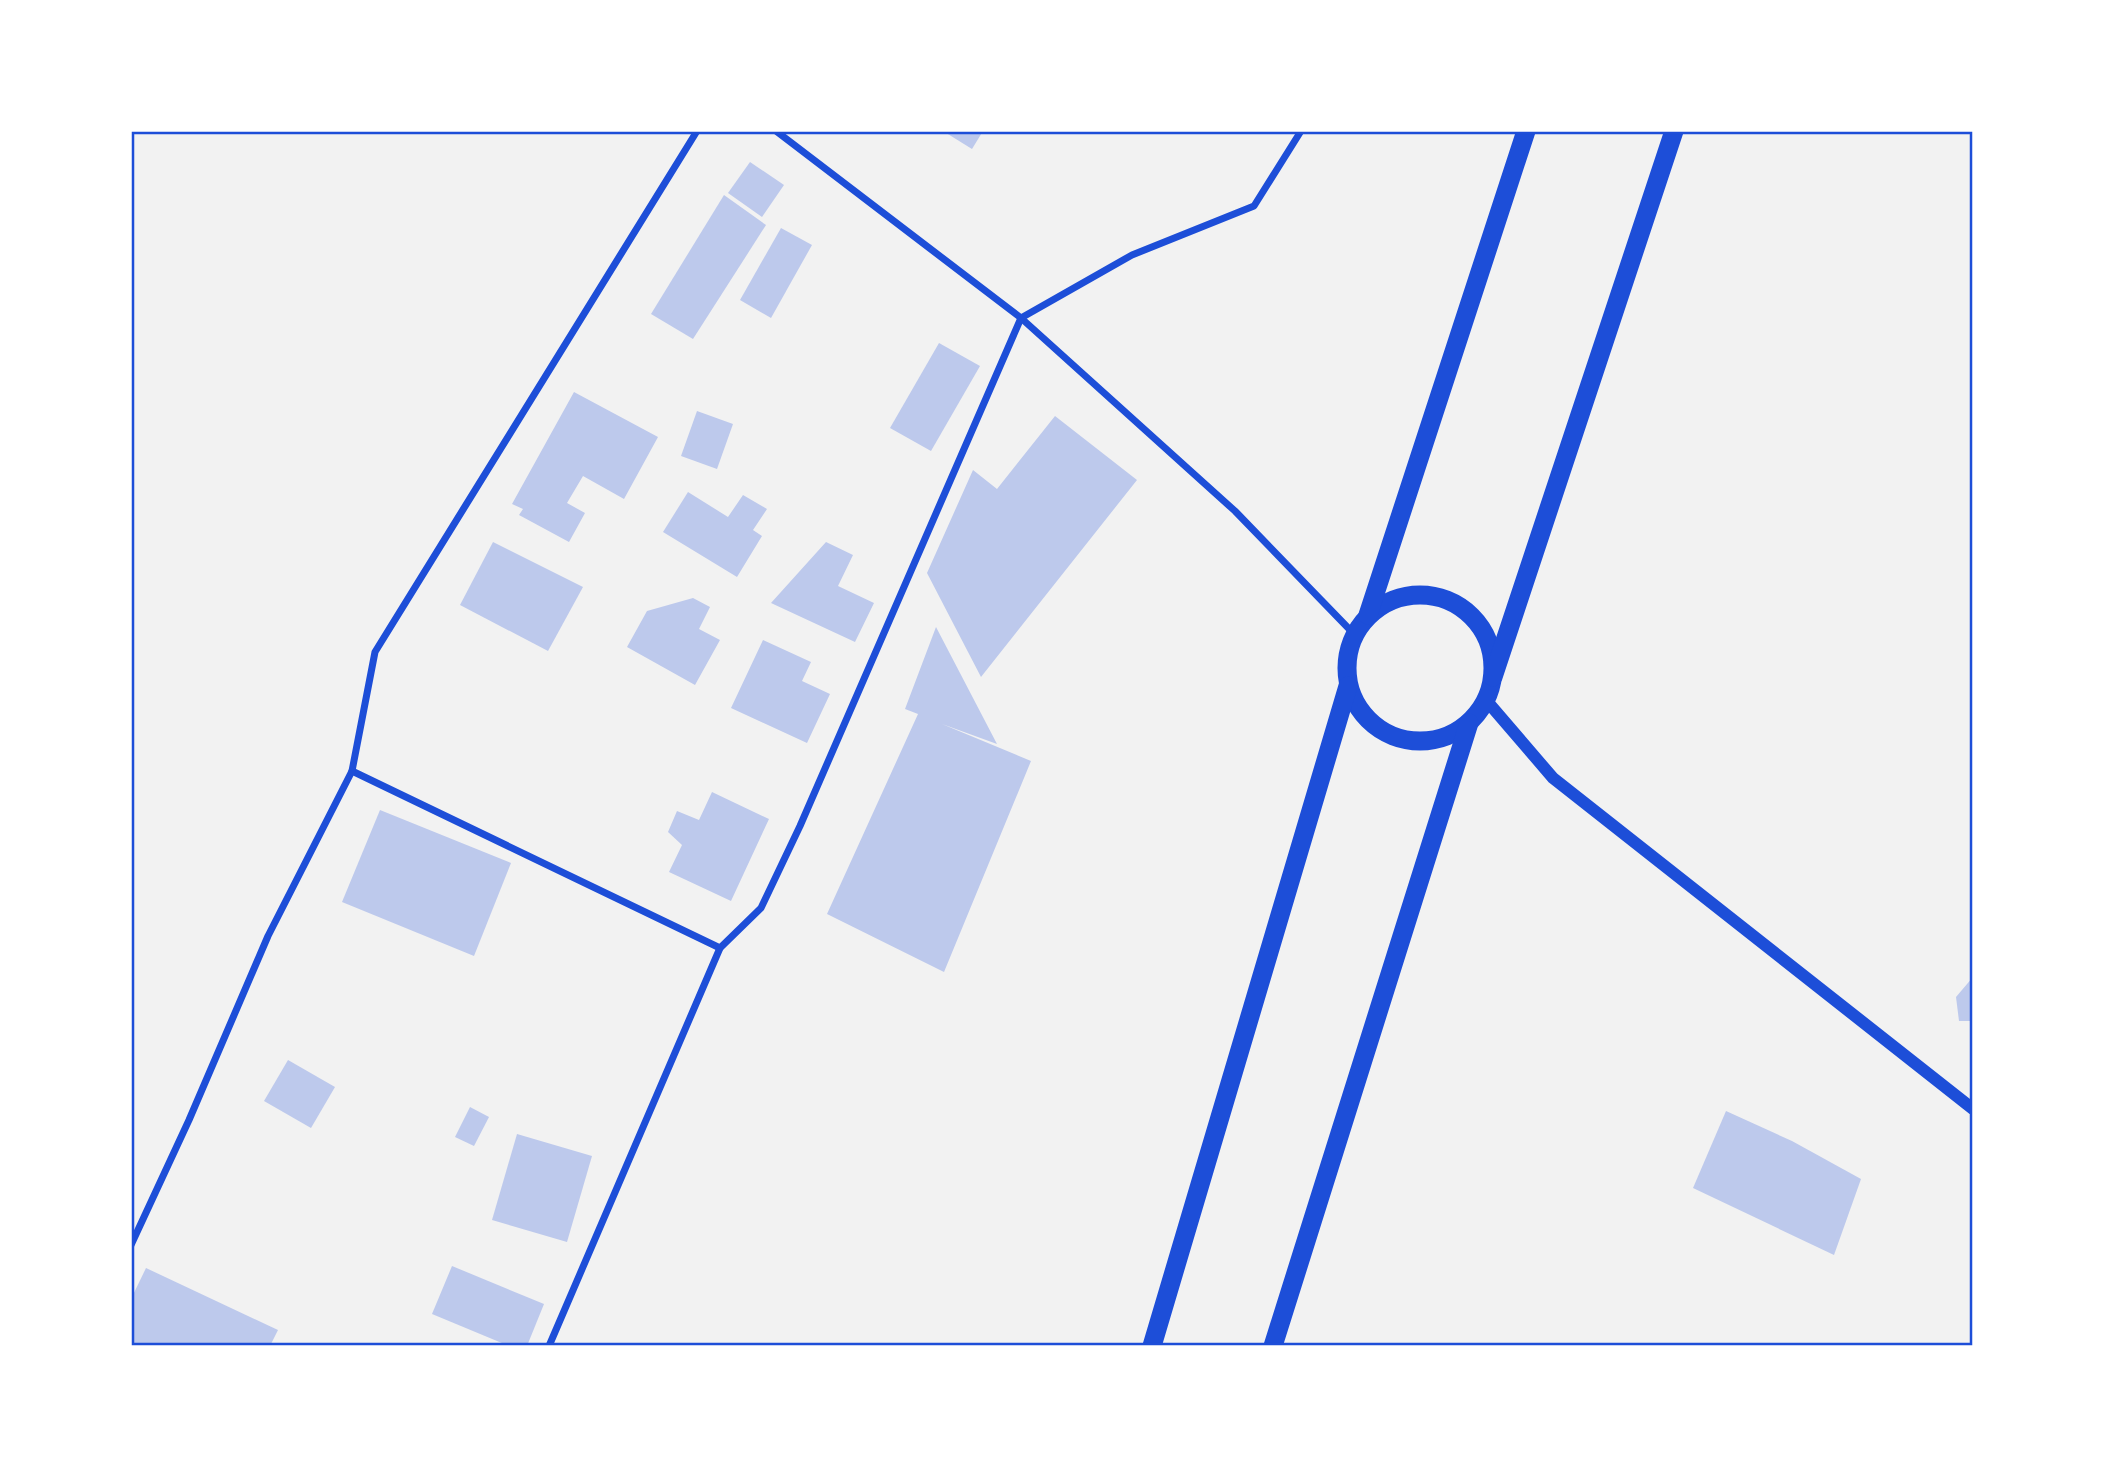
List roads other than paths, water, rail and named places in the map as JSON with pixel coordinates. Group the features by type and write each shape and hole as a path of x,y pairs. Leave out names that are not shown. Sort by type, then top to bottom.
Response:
{"highway":[{"path":"1469,723 1448,736 1423,742 1398,738 1375,727 1358,709 1348,686 1346,659 1354,634 1368,615 1526,131"},
{"path":"1273,1346 1469,723 1486,700 1674,131"},
{"path":"1368,615 1387,602 1408,595 1431,595 1453,602 1472,615 1485,634 1493,655 1493,677"},
{"path":"1152,1346 1348,686"}],"street":[{"path":"131,1245 268,936 352,771 375,652 697,131"},
{"path":"776,131 1021,318 1236,511 1354,634"},
{"path":"549,1346 720,948 761,908 800,826 1021,318 1132,255 1254,206 1301,131"},
{"path":"1486,700 1553,778 1973,1109"},
{"path":"352,771 720,948"}]}
